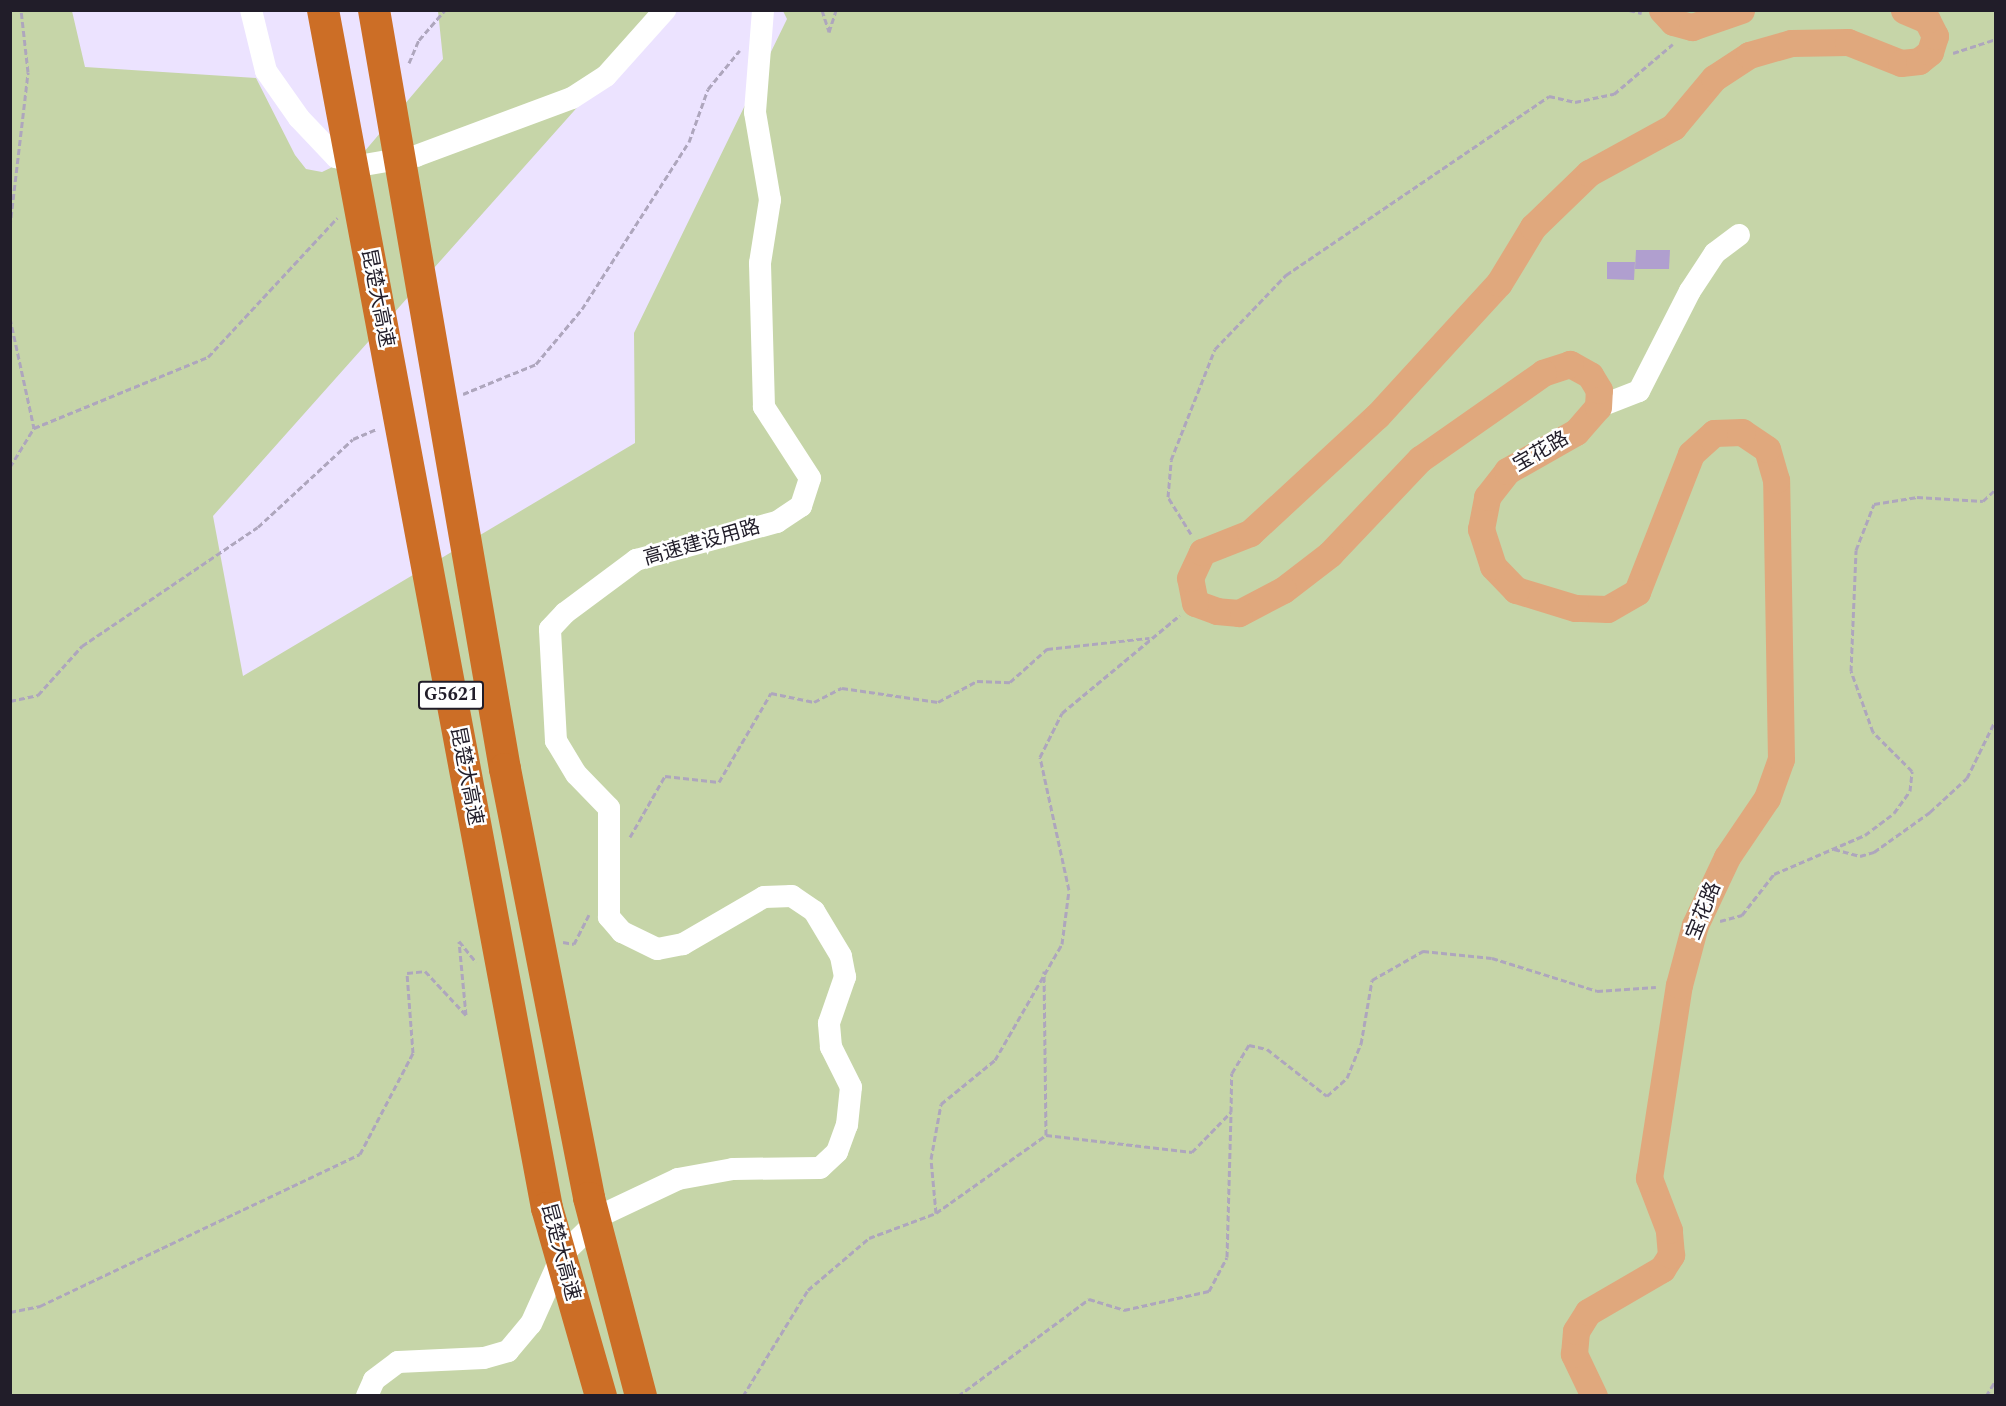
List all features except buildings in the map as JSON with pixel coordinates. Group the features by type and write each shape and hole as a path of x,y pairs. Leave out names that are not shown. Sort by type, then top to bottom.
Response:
{"highway":[{"name":"昆楚大高速","path":"323,10 547,1208 598,1385"},
{"name":"昆楚大高速","path":"374,14 501,747 588,1198 638,1383"}],"main road":[{"path":"1662,10 1673,22 1692,27 1741,10"},
{"path":"1598,406 1599,390 1590,375 1570,364 1543,373 1420,459 1330,555 1283,590 1239,613 1195,603 1190,578 1202,552 1250,533 1293,498 1499,283 1533,227 1589,173 1673,127 1714,78 1749,55 1791,43 1848,42 1901,63 1930,52 1932,26 1904,10"},
{"name":"宝花路","path":"1594,1395 1574,1354 1576,1331 1588,1312 1662,1269 1671,1254 1649,1168 1679,985 1700,915 1727,857 1767,798 1781,759 1776,480 1767,449 1742,432 1714,433 1692,454 1638,592 1607,609 1575,608 1516,590 1493,566 1481,529 1487,497 1507,471 1576,432 1598,406"}],"street":[{"path":"251,10 266,71 299,118 336,157 364,165 416,156 572,98 606,76 665,10"},
{"name":"高速建设用路","path":"367,1395 374,1380 398,1362 484,1358 508,1351 531,1324 562,1255 604,1214 678,1179 734,1169 820,1168 837,1152 847,1125 851,1087 831,1047 829,1023 845,976 841,956 814,911 792,896 764,897 683,944 657,949 622,932 609,917 609,808 576,774 556,741 550,629 565,613 636,560 777,522 801,506 810,478 764,407 760,263 770,200 755,112 763,10"},
{"path":"1598,406 1638,392 1690,291 1715,254 1740,235"}],"path":[{"path":"10,226 28,72 21,10"},
{"path":"405,71 419,40 445,10"},
{"path":"822,10 829,32 836,10"},
{"path":"1202,552 1168,497 1171,460 1215,349 1286,275 1456,157 1549,96 1575,102 1614,94 1692,27"},
{"path":"1930,52 1955,53 1995,39"},
{"path":"10,467 34,428 208,357 344,211"},
{"path":"10,318 34,428"},
{"path":"1700,915 1721,921 1742,915 1774,874 1865,835 1894,813 1910,791 1912,771 1873,732 1851,671 1856,550 1874,504 1917,497 1983,501 1995,489"},
{"path":"936,1213 931,1159 941,1104 995,1060 1044,971 1062,944 1069,890 1040,757 1062,713 1195,603"},
{"path":"1832,849 1860,856 1874,852 1930,812 1967,778 1995,719"},
{"path":"958,1395 1089,1299 1124,1310 1209,1291 1227,1257 1232,1073 1249,1045 1267,1048 1327,1096 1347,1078 1362,1044 1372,980 1423,951 1492,958 1598,991 1679,985"},
{"path":"1044,971 1046,1135"},
{"path":"743,1395 808,1290 869,1238 936,1213 1046,1135 1192,1152 1231,1112"},
{"path":"1986,1395 1995,1380"}],"green space":[{"path":"11,11 72,11 85,67 256,78 295,155 306,169 322,172 364,152 443,59 438,11 663,11 213,516 243,676 635,443 634,333 787,19 783,11 1995,11 1995,1395 11,1395"}]}
